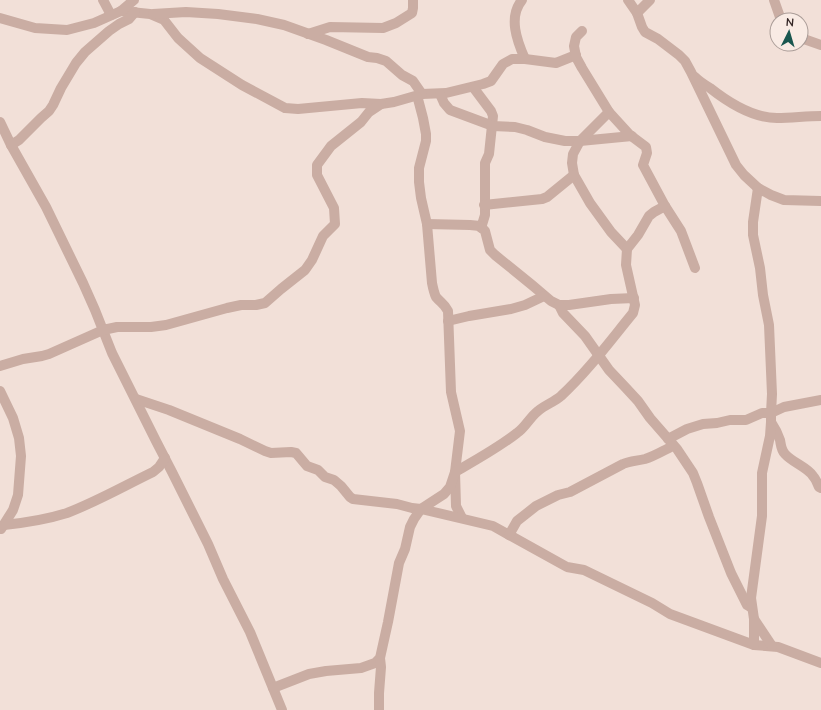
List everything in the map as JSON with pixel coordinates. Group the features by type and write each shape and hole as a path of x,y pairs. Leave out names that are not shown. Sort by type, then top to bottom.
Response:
{"street":[{"path":"103,0 111,15"},
{"path":"0,18 35,28 67,30 94,23 121,10 134,0"},
{"path":"308,34 330,27 383,28 396,23 412,13 414,8 414,0"},
{"path":"522,0 517,6 515,14 515,27 517,38 525,59"},
{"path":"628,0 637,13 645,32 658,39 685,61 736,165 744,175 758,188 784,200 821,201"},
{"path":"637,13 650,0"},
{"path":"774,0 778,12"},
{"path":"121,10 150,14 186,12 218,14 284,24 368,57 386,61 402,75 413,81 419,95 426,134 426,141 419,168 419,182 427,224 431,276 434,292 448,311 451,392 460,432 455,472 456,506 462,518"},
{"path":"11,145 19,140 49,111 76,63 85,52 109,31 129,19 135,12"},
{"path":"150,14 164,20 178,38 200,58 242,85 285,108 298,109 362,103 381,104 419,95 440,94 473,87 491,81 503,64 512,59 556,63 576,55"},
{"path":"582,31 576,37 574,46 582,68 609,112 632,136 646,147 647,153 643,165 665,206 681,231 695,268"},
{"path":"809,41 821,45"},
{"path":"691,72 697,79 720,96 747,112 777,118 821,116"},
{"path":"473,87 493,116 490,154 485,162 485,215 481,228"},
{"path":"440,94 444,103 450,110 493,126 515,127 527,130 545,138 557,140 580,140 632,136"},
{"path":"0,366 49,354 104,330 117,327 151,327 166,325 227,308 265,303 305,270 312,260 323,236 335,224 334,208 316,175 317,165 331,146 381,104"},
{"path":"609,112 580,140 573,154 572,163 574,175 590,203 611,232 627,249"},
{"path":"0,126 46,207 95,310 112,353 250,632 282,710"},
{"path":"484,205 542,199 574,175"},
{"path":"754,645 754,620 751,598 762,516 762,473 770,436 772,394 769,325 753,235 753,222 758,188"},
{"path":"379,710 380,658 400,563 410,527 414,519 421,509 444,494 450,487 455,472 488,453 519,432 538,410 559,398 583,374 633,313 635,305 626,265 627,249 638,235 649,216 665,206"},
{"path":"427,224 470,224 480,226 485,231 490,250 544,296 559,305 634,298"},
{"path":"448,321 510,309 525,305 544,296"},
{"path":"559,305 563,313 585,336 609,370 638,401 650,418 677,449 693,472 731,572 747,605 752,608"},
{"path":"0,391 13,418 19,438 21,456 18,495 13,510 2,528"},
{"path":"136,399 169,410 265,451 271,453 296,453 307,466 318,470 325,477 334,480 353,499 397,504 493,526 567,567 584,570 652,603 670,614 754,645 778,647 821,663"},
{"path":"771,418 784,407 821,400"},
{"path":"509,535 517,521 536,506 558,495 575,490 623,464 643,460 655,455 687,429 703,424 730,420 746,420 762,413 771,418 780,439 782,450 785,454 792,461 809,472 821,488"},
{"path":"2,528 66,513 85,505 153,472 159,467 165,458"},
{"path":"754,620 772,646"},
{"path":"274,688 309,674 361,668 375,663 380,658"}]}
